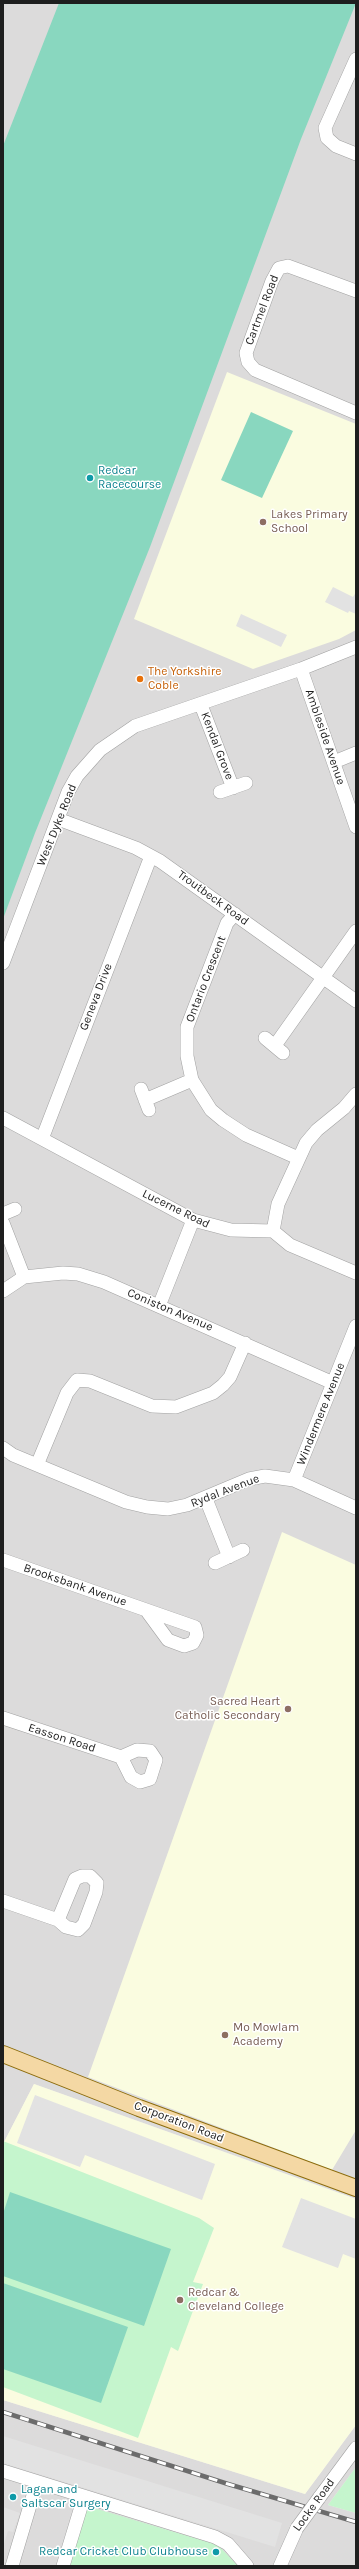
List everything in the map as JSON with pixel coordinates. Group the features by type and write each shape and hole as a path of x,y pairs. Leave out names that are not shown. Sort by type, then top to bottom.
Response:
{"main road":[{"name":"Corporation Road","path":"3,2054 139,2108 356,2188"}],"street":[{"path":"356,59 326,128 327,138 336,146 356,154"},
{"name":"Cartmel Road","path":"356,291 288,266 279,268 272,281 246,353 248,362 255,370 356,413"},
{"name":"West Dyke Road","path":"3,964 58,819 77,776 100,750 135,726 201,705 301,669 356,647"},
{"name":"Ambleside Avenue","path":"301,669 356,826"},
{"name":"Kendal Grove","path":"201,705 226,790 246,783"},
{"path":"334,762 356,754"},
{"name":"Troutbeck Road","path":"58,819 136,848 151,856 356,1001"},
{"name":"Geneva Drive","path":"42,1139 151,856"},
{"name":"Ontario Crescent","path":"235,914 227,923 187,1027 187,1056 192,1080 211,1110 223,1120 246,1135 298,1158"},
{"path":"275,1045 356,931"},
{"path":"145,1100 192,1080"},
{"path":"356,1094 344,1108 316,1130 298,1158 278,1204 273,1231 290,1245 356,1273"},
{"name":"Lucerne Road","path":"3,1118 193,1220 231,1230 273,1231"},
{"path":"3,1214 15,1209"},
{"path":"159,1306 193,1220"},
{"path":"3,1223 24,1277"},
{"name":"Coniston Avenue","path":"3,1291 24,1277 63,1273 78,1274 104,1282 333,1383"},
{"name":"Windermere Avenue","path":"294,1480 356,1326"},
{"path":"37,1465 67,1393 77,1380 90,1380 152,1406 176,1407 213,1393 223,1385 232,1372 245,1343"},
{"name":"Rydal Avenue","path":"3,1448 13,1455 126,1502 147,1507 168,1509 206,1499 249,1479 281,1476 294,1480 356,1508"},
{"path":"206,1499 228,1557"},
{"path":"215,1563 243,1550"},
{"name":"Brooksbank Avenue","path":"3,1560 146,1610"},
{"name":"Easson Road","path":"3,1718 121,1757"},
{"path":"3,1901 58,1920"},
{"name":"Locke Road","path":"280,2566 297,2528 356,2448"},
{"path":"3,2471 215,2537 228,2544 247,2566"},
{"path":"12,2566 37,2482"},
{"path":"63,2566 84,2497"}],"shaded area":[{"path":"3,3 356,3 356,2199 34,2084 3,2144"},
{"name":"Lakes Primary School","path":"227,372 356,424 356,630 339,639 253,669 134,619"},
{"path":"333,587 353,597 356,592 356,614 349,611 348,613 325,602"},
{"path":"241,614 287,635 281,647 236,626"},
{"path":"282,1532 356,1565 356,2130 332,2170 88,2077"},
{"name":"Redcar & Cleveland College","path":"34,2084 356,2199 356,2425 305,2494 3,2400 3,2144"},
{"path":"35,2095 215,2164 202,2200 85,2155 80,2167 17,2143"},
{"path":"301,2198 356,2219 356,2259 343,2254 338,2268 282,2247"},
{"path":"3,2400 305,2494 356,2425 356,2467 328,2505 356,2513 356,2566 3,2566"},
{"path":"3,2436 282,2523 275,2547 3,2463"},
{"path":"3,2507 20,2513 13,2532 8,2531 3,2547"}],"green space":[{"name":"Redcar Racecourse","path":"59,3 356,3 301,139 150,547 35,833 3,919 3,146"},
{"path":"251,412 293,431 262,498 221,480"},
{"path":"3,2141 199,2218 214,2228 193,2282 203,2284 178,2351 171,2347 138,2438 3,2387"},
{"path":"10,2192 171,2249 144,2326 3,2276 3,2214"},
{"path":"3,2283 128,2327 101,2403 3,2369"},
{"path":"356,2467 356,2513 328,2505"},
{"path":"87,2506 218,2545 238,2566 70,2566"}],"railway":[{"path":"3,2412 228,2484 356,2522"}],"place":[{"name":"Redcar Racecourse","path":"90,478"},
{"name":"Lakes Primary School","path":"263,522"},
{"name":"The Yorkshire Coble","path":"140,679"},
{"name":"Sacred Heart Catholic Secondary","path":"288,1709"},
{"name":"Mo Mowlam Academy","path":"225,2035"},
{"name":"Redcar & Cleveland College","path":"180,2300"},
{"name":"Lagan and Saltscar Surgery","path":"13,2497"},
{"name":"Redcar Cricket Club Clubhouse","path":"216,2552"}]}
